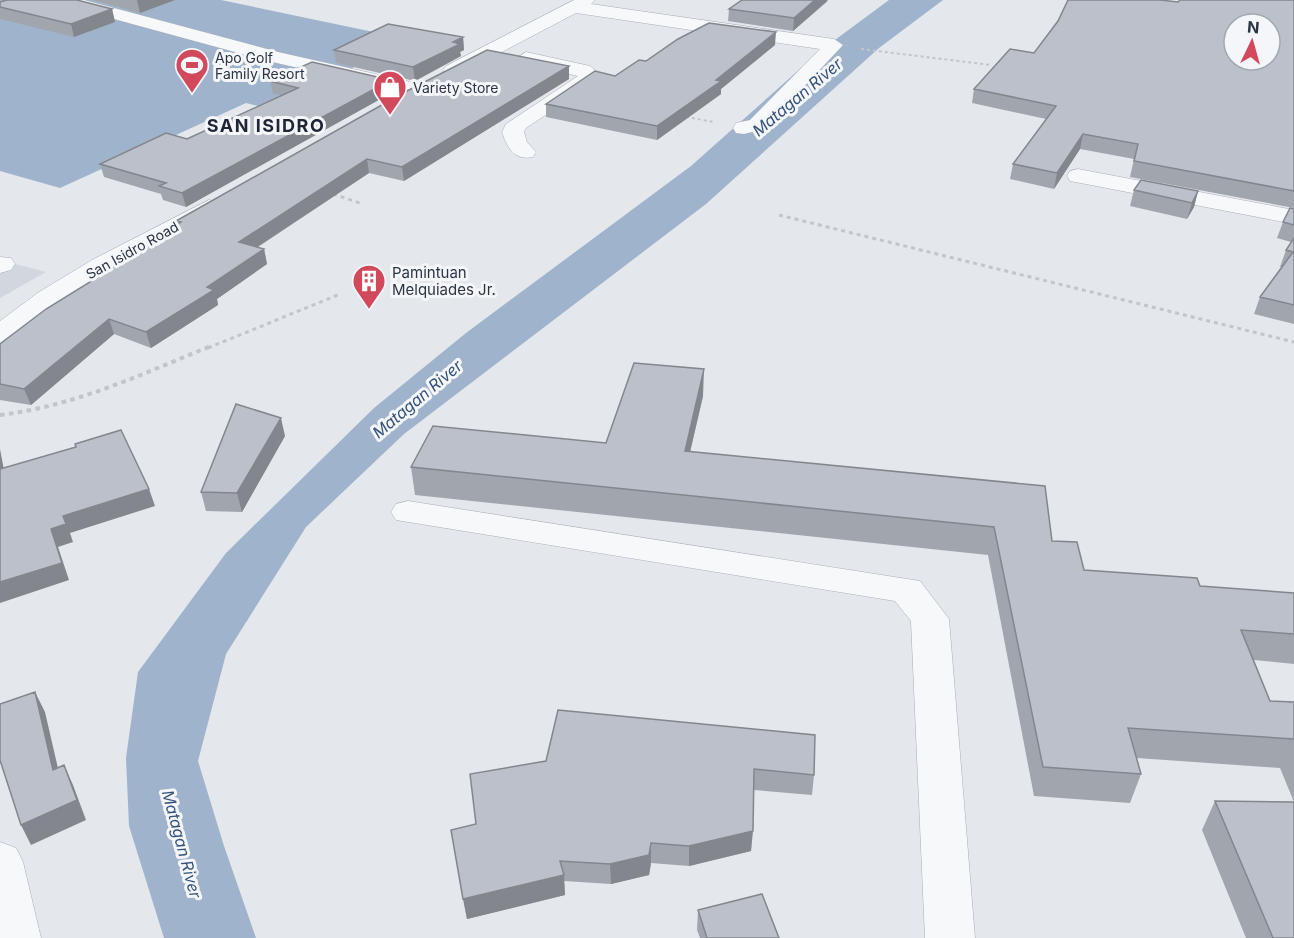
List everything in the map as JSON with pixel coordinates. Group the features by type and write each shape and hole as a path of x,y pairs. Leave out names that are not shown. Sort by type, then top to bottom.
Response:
{"street":[{"path":"64,0 275,57 417,89"},
{"path":"387,105 580,4 834,45 757,125 744,128"},
{"path":"492,50 583,70 589,74 588,78 517,124 513,132 517,144 525,152"},
{"path":"1078,176 1294,217"},
{"name":"San Isidro Road","path":"0,335 29,311 68,286 230,195"},
{"path":"0,304 29,311"},
{"path":"408,512 907,590 930,620 950,938"},
{"path":"0,862 16,938"}],"path":[{"path":"861,48 991,65"},
{"path":"677,116 744,128"},
{"path":"326,192 360,203"},
{"path":"779,215 1294,342"},
{"path":"0,415 34,411 78,400 340,294"}],"shaded area":[{"path":"0,260 46,272 0,298"}],"water":[{"name":"Apo Golf Family Resort","path":"0,0 221,0 407,39 345,72 328,123 246,103 60,188 0,171"},
{"name":"Matagan River","path":"889,0 943,0 879,48 706,204 404,434 306,527 226,654 198,761 256,938 164,938 129,826 126,758 138,672 226,553 374,408 466,333 691,166 820,51"}],"building":[{"path":"7,0 77,0 112,9 71,24 0,7 0,2"},
{"path":"742,0 815,0 794,18 729,9"},
{"path":"1068,0 1178,2 1180,0 1294,0 1294,191 1134,161 1138,144 1083,134 1057,173 1013,164 1056,106 974,89 1010,49 1034,53 1058,21"},
{"path":"709,23 776,32 716,80 721,81 657,126 546,104 595,71 615,76 639,60 646,61 678,39"},
{"path":"388,24 463,37 453,42 460,44 413,67 334,50"},
{"path":"487,50 569,66 402,167 367,159 239,242 264,249 207,287 214,290 146,332 109,319 24,389 0,384 0,344 46,309 132,256 128,255 181,222 176,221 403,93"},
{"path":"312,62 391,80 182,193 159,186 166,183 100,164 166,133 187,139 298,88 270,81"},
{"path":"1141,180 1198,191 1192,203 1134,190"},
{"path":"1290,208 1294,209 1294,225 1283,222"},
{"path":"1294,238 1294,305 1260,297 1293,252 1286,250"},
{"path":"634,363 704,369 685,451 1045,486 1052,541 1077,542 1084,570 1197,578 1200,586 1294,593 1294,634 1241,630 1270,701 1294,702 1294,739 1128,728 1141,774 1043,767 994,527 411,467 433,426 606,443"},
{"path":"236,404 281,418 237,493 201,492"},
{"path":"121,430 149,489 63,516 66,524 51,529 62,563 0,582 0,469 76,447 75,444"},
{"path":"35,692 53,770 64,765 77,800 21,825 0,760 0,704"},
{"path":"558,710 815,735 814,775 754,769 753,831 689,846 651,843 649,855 610,864 560,861 564,875 463,899 451,830 476,824 470,774 546,761"},
{"path":"1215,801 1294,802 1294,938 1273,938"},
{"path":"762,894 779,938 707,938 698,910"}],"place":[{"name":"Apo Golf Family Resort","path":"192,94"},
{"name":"Variety Store","path":"390,116"},
{"name":"Pamintuan Melquiades Jr.","path":"369,310"}],"district":[{"name":"SAN ISIDRO","path":"266,125"}]}
